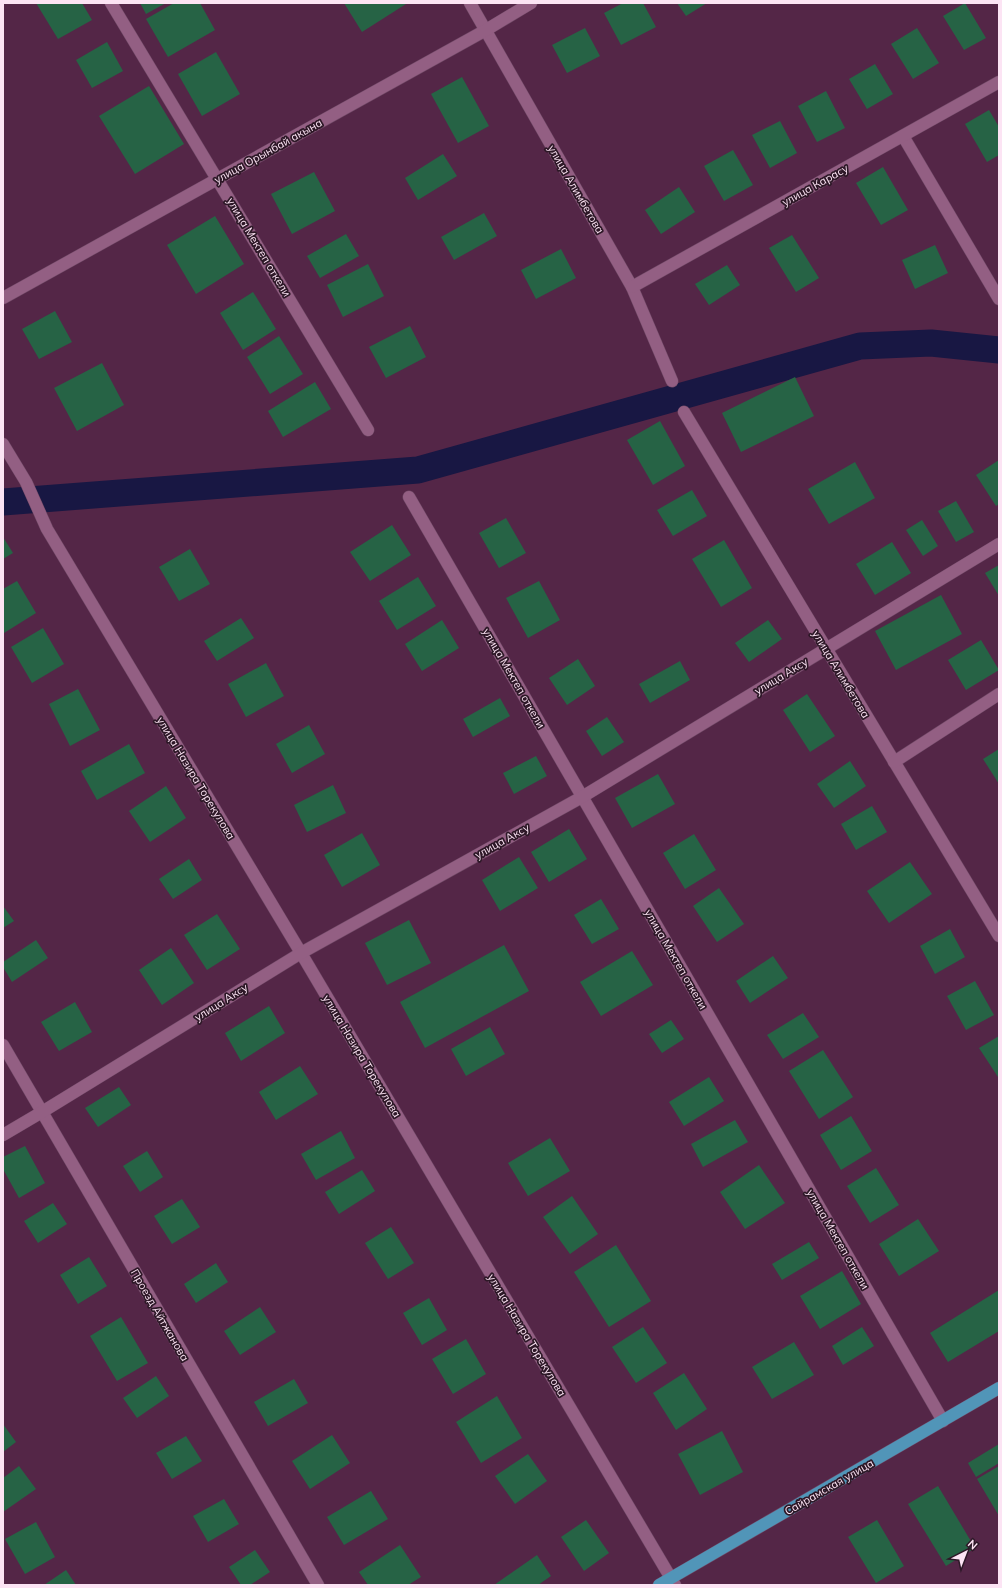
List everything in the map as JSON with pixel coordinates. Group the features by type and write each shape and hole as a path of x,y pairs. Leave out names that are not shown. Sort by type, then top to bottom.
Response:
{"main road":[{"name":"Сайрамская улица","path":"659,1585 673,1581 999,1388"}],"street":[{"name":"улица Мектеп откели","path":"111,3 368,430"},
{"name":"улица Алимбетова","path":"470,3 632,287 672,381"},
{"name":"улица Орынбай акына","path":"3,298 486,30 531,3"},
{"name":"улица Карасу","path":"632,287 999,82"},
{"path":"903,136 999,299"},
{"name":"улица Алимбетова","path":"684,412 999,936"},
{"name":"улица Назира Торекулова","path":"3,444 26,482 47,529 301,953 673,1581"},
{"name":"улица Мектеп откели","path":"409,496 943,1421"},
{"name":"улица Аксу","path":"3,1135 301,953 582,797 999,544"},
{"path":"894,762 999,694"},
{"name":"Проезд Айтжанова","path":"3,1044 318,1585"}],"building":[{"path":"36,3 82,3 92,20 58,39"},
{"path":"140,3 166,3 146,14"},
{"path":"174,3 200,3 215,30 168,57 146,19"},
{"path":"344,3 405,3 406,4 362,32"},
{"path":"623,3 643,3 656,27 621,45 604,13"},
{"path":"677,3 707,3 686,16"},
{"path":"965,3 986,38 964,50 943,16"},
{"path":"585,28 600,56 567,73 552,45"},
{"path":"917,28 939,63 913,79 891,44"},
{"path":"107,42 123,71 92,88 76,60"},
{"path":"216,52 240,94 202,116 178,74"},
{"path":"875,64 893,94 867,109 849,79"},
{"path":"462,77 489,126 458,143 431,94"},
{"path":"149,86 184,144 135,174 99,116"},
{"path":"826,91 845,128 817,142 798,106"},
{"path":"989,110 999,127 999,155 987,162 965,124"},
{"path":"780,121 797,153 770,168 752,135"},
{"path":"733,150 753,185 724,201 704,166"},
{"path":"443,154 457,176 418,200 405,178"},
{"path":"883,167 908,210 881,225 856,183"},
{"path":"314,172 335,211 292,234 271,194"},
{"path":"679,187 695,212 661,234 645,210"},
{"path":"484,213 497,236 454,260 441,237"},
{"path":"215,216 244,264 196,294 167,245"},
{"path":"346,234 359,256 320,278 307,256"},
{"path":"792,235 819,278 796,292 769,248"},
{"path":"935,245 948,273 915,289 902,260"},
{"path":"561,249 576,278 536,299 521,270"},
{"path":"368,264 384,296 343,317 327,285"},
{"path":"727,265 740,285 709,305 695,284"},
{"path":"253,292 276,329 243,350 220,313"},
{"path":"55,311 72,342 39,359 22,329"},
{"path":"410,326 426,357 386,378 369,347"},
{"path":"279,336 303,374 270,394 247,357"},
{"path":"102,363 124,405 77,431 54,388"},
{"path":"795,377 814,416 741,452 722,413"},
{"path":"315,382 331,409 283,437 268,411"},
{"path":"660,421 685,466 653,485 627,440"},
{"path":"999,460 999,504 996,506 976,475"},
{"path":"855,462 875,498 829,524 808,489"},
{"path":"692,490 707,516 673,536 657,510"},
{"path":"956,501 974,532 956,542 938,511"},
{"path":"506,518 526,553 499,568 479,533"},
{"path":"922,520 938,546 923,556 906,530"},
{"path":"392,525 411,555 370,581 350,552"},
{"path":"3,537 13,553 3,559"},
{"path":"724,540 752,588 721,607 692,559"},
{"path":"892,542 911,573 875,595 856,564"},
{"path":"190,549 210,584 179,601 159,567"},
{"path":"999,565 999,596 985,573"},
{"path":"418,577 436,606 397,630 379,601"},
{"path":"17,581 36,613 4,633 3,589"},
{"path":"539,581 560,620 528,638 506,598"},
{"path":"941,595 962,634 896,670 875,631"},
{"path":"241,618 254,638 217,661 204,641"},
{"path":"442,620 459,648 422,671 405,644"},
{"path":"768,620 782,639 749,662 735,643"},
{"path":"43,628 64,664 32,683 11,647"},
{"path":"981,640 999,670 966,690 948,660"},
{"path":"578,659 595,686 567,705 549,678"},
{"path":"680,661 690,680 650,703 639,684"},
{"path":"266,663 284,696 246,717 228,684"},
{"path":"78,689 100,730 70,746 49,704"},
{"path":"807,694 835,736 810,752 783,710"},
{"path":"500,698 510,716 473,737 463,719"},
{"path":"607,717 624,742 602,756 586,731"},
{"path":"309,725 325,754 292,773 276,744"},
{"path":"129,744 145,773 97,800 81,771"},
{"path":"999,749 999,784 983,759"},
{"path":"536,756 547,776 514,794 503,773"},
{"path":"850,761 866,786 834,808 817,784"},
{"path":"658,774 675,804 632,828 615,798"},
{"path":"333,785 346,813 307,832 294,805"},
{"path":"166,786 186,818 150,842 129,811"},
{"path":"872,806 887,832 856,850 841,824"},
{"path":"569,829 587,859 549,882 531,852"},
{"path":"362,833 380,865 342,887 324,855"},
{"path":"694,834 716,870 685,889 663,853"},
{"path":"519,857 538,888 500,911 482,880"},
{"path":"189,859 202,880 173,899 159,879"},
{"path":"910,862 932,894 889,923 867,891"},
{"path":"719,888 744,924 717,942 693,906"},
{"path":"601,899 619,929 592,944 574,915"},
{"path":"3,906 14,921 3,928"},
{"path":"217,914 240,949 207,970 184,935"},
{"path":"409,920 431,963 387,985 365,943"},
{"path":"950,929 965,957 935,974 920,946"},
{"path":"36,940 48,958 12,982 3,967 3,962"},
{"path":"504,945 529,991 425,1048 400,1002"},
{"path":"171,948 194,983 162,1005 139,970"},
{"path":"632,951 653,985 601,1016 580,982"},
{"path":"773,956 788,978 750,1003 736,981"},
{"path":"975,981 994,1015 966,1030 947,996"},
{"path":"75,1002 92,1032 59,1051 41,1022"},
{"path":"269,1006 285,1033 241,1061 225,1033"},
{"path":"803,1013 819,1037 783,1059 767,1035"},
{"path":"671,1020 684,1039 662,1053 649,1034"},
{"path":"490,1027 505,1054 466,1076 451,1049"},
{"path":"999,1036 999,1076 998,1077 979,1048"},
{"path":"823,1050 853,1097 819,1119 789,1071"},
{"path":"300,1066 318,1094 276,1120 259,1092"},
{"path":"709,1077 724,1101 684,1126 669,1102"},
{"path":"119,1087 131,1105 98,1127 85,1108"},
{"path":"851,1116 872,1151 841,1170 820,1135"},
{"path":"735,1120 748,1142 703,1167 691,1144"},
{"path":"341,1131 355,1158 316,1180 301,1154"},
{"path":"550,1138 570,1171 528,1196 508,1163"},
{"path":"25,1146 45,1183 19,1198 3,1169 3,1157"},
{"path":"147,1151 163,1177 140,1192 123,1166"},
{"path":"759,1165 785,1203 745,1229 720,1192"},
{"path":"876,1168 899,1205 870,1223 847,1186"},
{"path":"362,1170 375,1191 339,1214 325,1192"},
{"path":"572,1196 598,1234 570,1254 543,1217"},
{"path":"182,1199 200,1227 172,1244 154,1216"},
{"path":"53,1203 67,1224 38,1243 24,1221"},
{"path":"918,1219 939,1251 899,1276 879,1244"},
{"path":"391,1227 414,1263 388,1279 365,1243"},
{"path":"809,1242 819,1258 782,1280 772,1264"},
{"path":"616,1245 651,1301 609,1327 574,1272"},
{"path":"89,1257 107,1286 78,1304 60,1275"},
{"path":"216,1263 228,1282 196,1303 184,1284"},
{"path":"842,1271 861,1304 820,1329 800,1296"},
{"path":"999,1290 999,1331 948,1362 930,1333"},
{"path":"429,1298 447,1330 422,1345 403,1313"},
{"path":"260,1307 276,1332 240,1355 224,1331"},
{"path":"121,1317 148,1363 117,1381 90,1336"},
{"path":"643,1327 667,1363 636,1383 612,1347"},
{"path":"862,1327 874,1346 843,1365 832,1346"},
{"path":"466,1339 486,1374 453,1394 432,1359"},
{"path":"794,1342 814,1375 772,1399 752,1367"},
{"path":"684,1373 707,1409 676,1430 653,1393"},
{"path":"156,1376 169,1396 137,1418 123,1398"},
{"path":"294,1379 308,1403 268,1426 254,1402"},
{"path":"497,1396 522,1438 481,1463 456,1422"},
{"path":"3,1424 16,1442 3,1452"},
{"path":"722,1431 743,1472 700,1495 678,1454"},
{"path":"332,1435 350,1463 310,1489 292,1461"},
{"path":"186,1436 202,1461 172,1479 156,1453"},
{"path":"999,1444 999,1463 976,1477 968,1463"},
{"path":"528,1454 547,1481 515,1504 495,1476"},
{"path":"19,1466 36,1489 3,1512 3,1478"},
{"path":"999,1466 999,1516 977,1479"},
{"path":"938,1486 975,1548 946,1566 908,1504"},
{"path":"371,1491 388,1519 344,1545 327,1517"},
{"path":"224,1499 239,1524 208,1542 193,1516"},
{"path":"586,1520 609,1553 584,1571 561,1537"},
{"path":"877,1520 904,1566 876,1583 848,1537"},
{"path":"36,1522 55,1557 25,1574 5,1539"},
{"path":"400,1545 421,1577 408,1585 368,1585 359,1572"},
{"path":"255,1550 270,1572 250,1585 241,1585 229,1567"},
{"path":"537,1555 551,1576 538,1585 494,1585"},
{"path":"66,1570 76,1585 44,1585"}],"waterway":[{"path":"3,502 418,470 860,346 931,343 999,350"}]}
